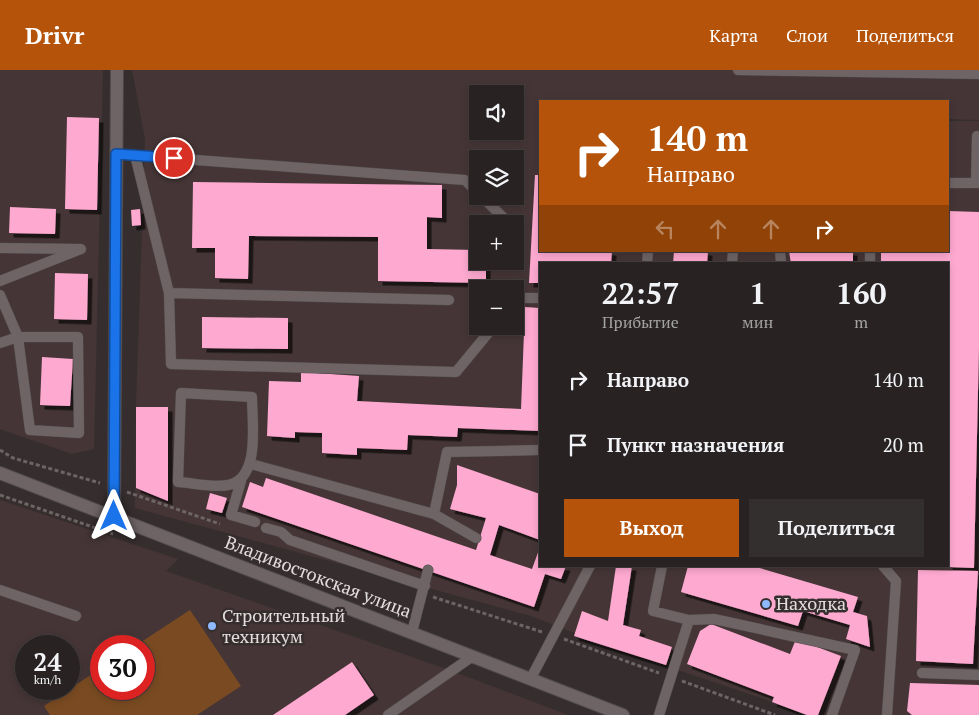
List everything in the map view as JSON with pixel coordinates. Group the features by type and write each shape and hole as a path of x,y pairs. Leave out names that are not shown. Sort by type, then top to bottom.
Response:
{"street":[{"path":"114,516 117,70"},
{"name":"Владивостокская улица","path":"0,473 623,715"}],"lane":[{"path":"738,70 979,74"},
{"path":"949,183 977,183 977,136"},
{"path":"116,154 465,180 469,184"},
{"path":"135,155 169,293 171,364 456,372 487,335"},
{"path":"490,205 501,215"},
{"path":"0,248 81,249 0,281"},
{"path":"169,293 449,300"},
{"path":"0,295 18,336 30,430 79,433 78,337 18,336 0,343"},
{"path":"524,298 539,298"},
{"path":"241,480 228,486 178,482 181,393 252,397 251,464 241,480 231,515 255,522"},
{"path":"434,514 447,452 539,450"},
{"path":"251,464 434,514 476,538"},
{"path":"266,528 282,532 290,540 424,590"},
{"path":"531,678 589,567"},
{"path":"662,567 652,611 689,620 714,620 854,650 832,715"},
{"path":"884,567 896,581 887,715"},
{"path":"412,632 428,570"},
{"path":"0,590 76,616"},
{"path":"659,715 689,620"},
{"path":"388,715 473,656"},
{"path":"922,673 979,675"}],"path":[{"path":"0,450 13,458 114,487 227,526"},
{"path":"424,590 775,715"}],"shaded area":[{"path":"0,70 103,70 94,449 72,454 0,429"},
{"path":"132,70 979,70 979,120 949,119 949,100 539,100 539,252 949,252 949,121 979,121 979,715 812,715 621,651 531,616 135,508 136,407 145,139"},
{"name":"Строительный техникум","path":"0,500 178,559 166,571 452,671 568,715 0,715"},
{"path":"190,610 241,686 197,715 50,715 44,706 53,700 80,700 80,682 90,675 90,700 155,700 155,635 152,635"}],"building":[{"path":"67,117 99,118 97,210 65,209"},
{"path":"535,175 539,175 539,252 612,252 611,262 539,262 539,283 529,283"},
{"path":"193,182 442,185 442,218 427,217 427,249 469,250 469,270 486,270 486,280 469,280 469,283 378,281 378,237 249,236 248,279 215,278 215,248 192,248"},
{"path":"10,207 56,209 55,234 9,233"},
{"path":"140,209 141,225 132,226 131,210"},
{"path":"949,211 979,212 979,347 974,568 948,567 949,262 881,262 881,252 949,252"},
{"path":"674,252 708,252 707,262 673,262"},
{"path":"789,252 853,252 853,262 791,262"},
{"path":"55,273 88,274 87,320 54,319"},
{"path":"525,307 539,308 539,431 458,428 457,437 408,435 407,450 357,448 357,455 322,453 322,433 295,432 295,438 267,436 269,381 301,382 301,372 359,376 357,401 521,409"},
{"path":"202,317 288,318 288,349 202,348"},
{"path":"42,357 73,359 70,406 40,405"},
{"path":"136,407 168,407 168,501 136,488"},
{"path":"457,465 539,494 539,540 499,525 490,555 532,569 539,550 539,567 566,567 561,579 545,574 534,607 242,507 250,482 263,487 266,478 476,550 486,518 450,509 457,485"},
{"path":"210,493 227,498 222,513 206,509"},
{"path":"616,567 632,567 623,625 641,630 639,636 672,647 666,665 574,636 582,611 608,621"},
{"path":"688,567 756,567 858,597 853,612 867,616 870,647 846,639 850,625 803,611 798,626 681,592"},
{"path":"918,570 978,571 973,664 916,661"},
{"path":"711,624 790,654 796,639 841,656 818,715 807,715 772,702 774,697 687,664 700,631"},
{"path":"352,662 374,695 345,715 273,715"},
{"path":"910,683 979,685 979,715 912,715 907,711"}],"place":[{"name":"Находка","path":"766,604"},
{"name":"Строительный техникум","path":"212,626"}],"route":[{"path":"114,516 116,154 174,158"}]}
